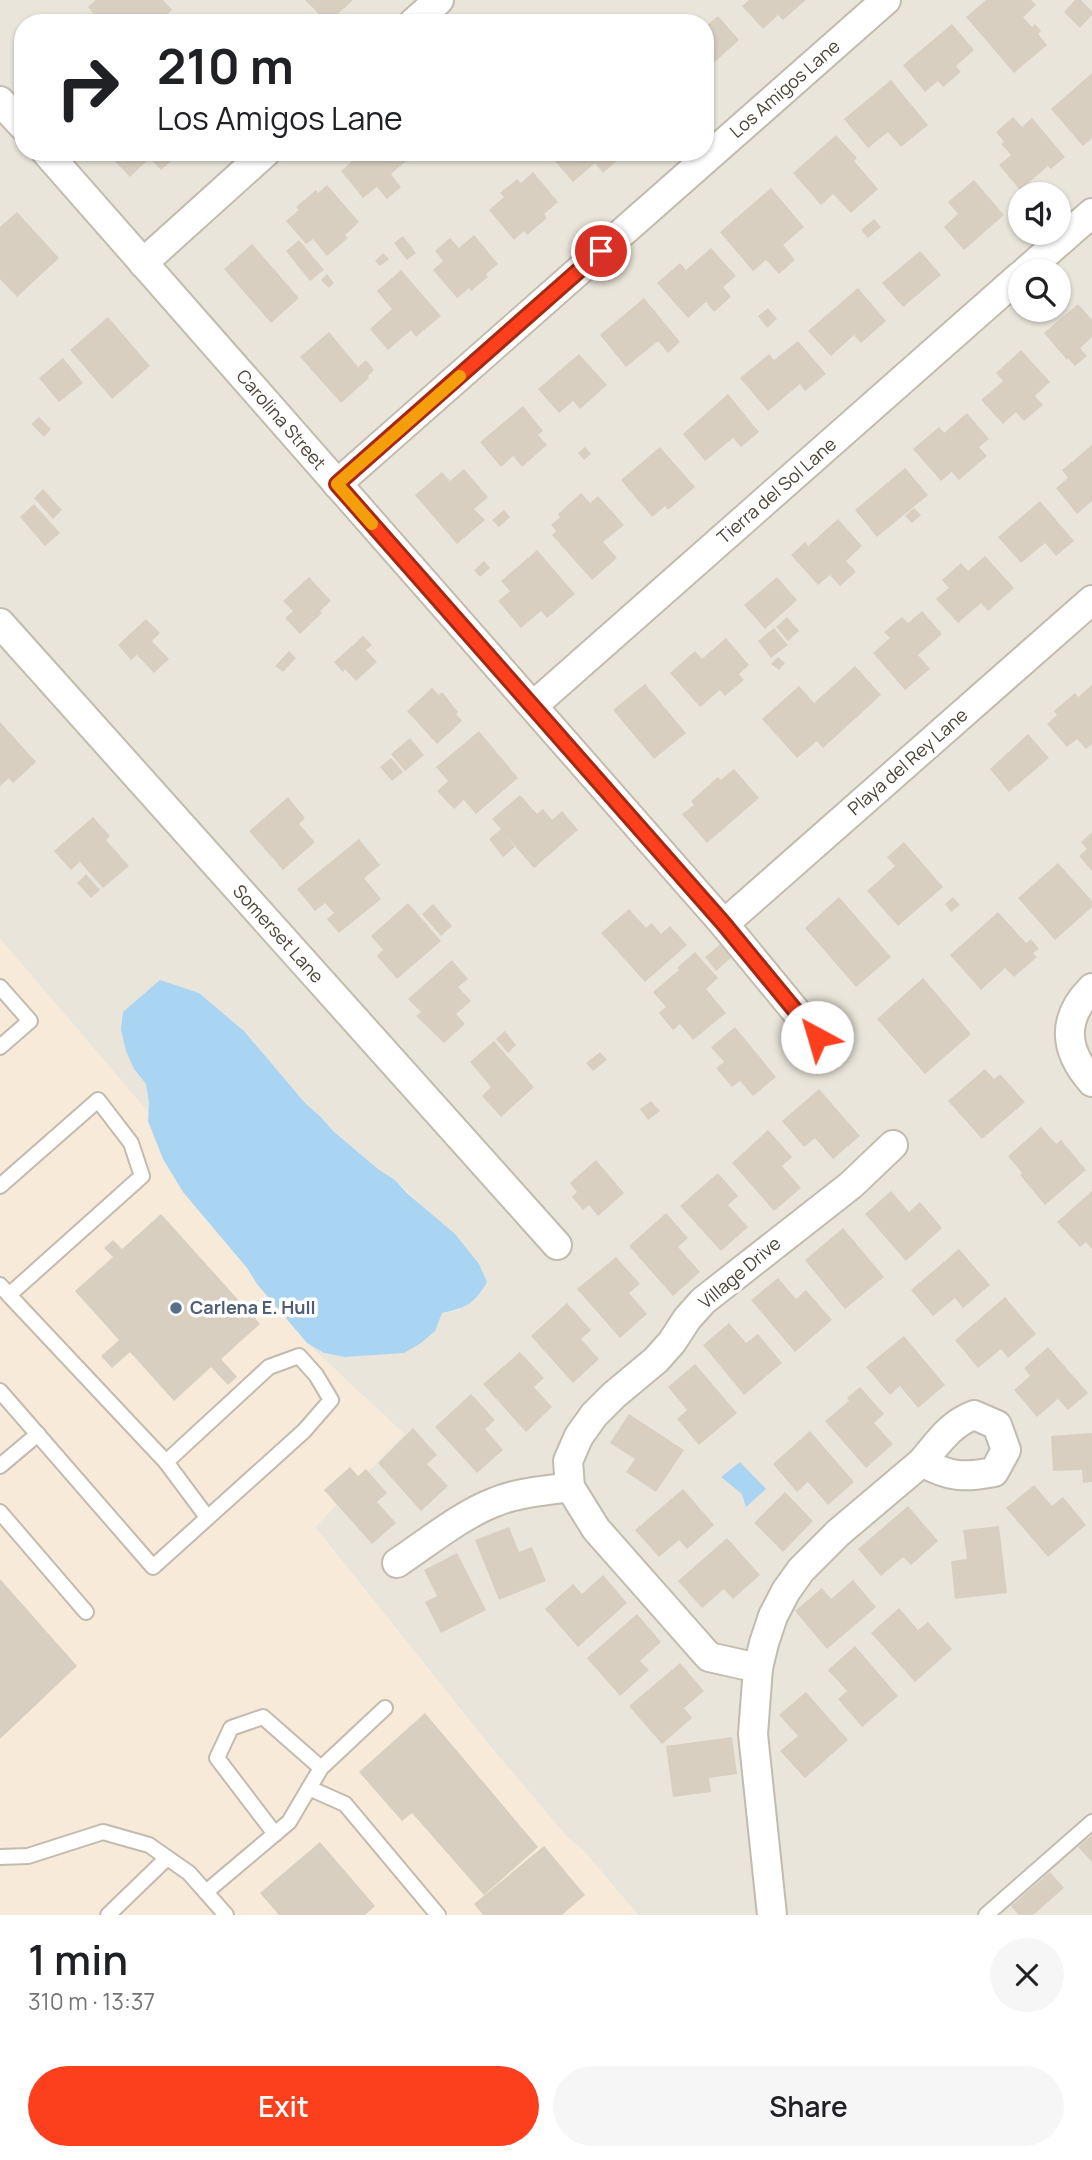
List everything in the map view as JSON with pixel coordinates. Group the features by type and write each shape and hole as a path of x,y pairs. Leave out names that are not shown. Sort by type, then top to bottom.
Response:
{"street":[{"path":"423,14 439,0"},
{"name":"Los Amigos Lane","path":"714,152 886,0"},
{"path":"0,100 14,116"},
{"name":"Carolina Street","path":"54,161 534,705 724,924 817,1037"},
{"path":"143,263 256,161"},
{"name":"Los Amigos Lane","path":"337,484 703,161"},
{"path":"1040,259 1092,213"},
{"name":"Tierra del Sol Lane","path":"534,705 1008,287"},
{"name":"Playa del Rey Lane","path":"724,924 1092,600"},
{"name":"Somerset Lane","path":"0,623 557,1245"},
{"path":"1092,988 1081,999 1070,1021 1070,1046 1080,1068 1092,1082"},
{"name":"Village Drive","path":"570,1487 568,1461 579,1436 594,1415 656,1360 703,1301 851,1185 893,1145"},
{"path":"772,1915 752,1734 758,1668 773,1616 801,1570 838,1533 922,1462"},
{"path":"397,1563 492,1502 517,1494 570,1487 596,1529 709,1657 758,1668"}],"lane":[{"path":"0,987 30,1021 0,1047"},
{"path":"0,1186 98,1100 131,1143 142,1176 5,1290 166,1462 207,1517"},
{"path":"0,1391 153,1567 304,1431 331,1400 316,1375 299,1356 269,1367 166,1462"},
{"path":"0,1466 38,1434"},
{"path":"0,1513 86,1612"},
{"path":"206,1892 289,1822 321,1768 385,1708"},
{"path":"275,1834 217,1758 231,1728 264,1717 321,1768"},
{"path":"309,1788 345,1804 438,1915"},
{"path":"986,1915 1092,1822"},
{"path":"0,1857 28,1856 103,1832 149,1845 189,1873 226,1915"},
{"path":"108,1915 167,1858"}],"shaded area":[{"path":"0,0 1092,0 1092,1915 638,1915 490,1746 315,1527 404,1434 307,1343 324,1353 345,1357 383,1354 442,1313 460,1310 425,1209 395,1180 333,1131 306,1104 244,1031 199,993 134,1069 146,1084 149,1113 0,939"},
{"path":"0,939 149,1113 148,1121 163,1159 183,1192 247,1268 257,1284 307,1343 404,1434 315,1527 490,1746 638,1915 0,1915"}],"water":[{"path":"160,980 199,993 244,1031 306,1104 333,1131 395,1180 455,1234 479,1264 487,1282 473,1300 463,1307 442,1313 435,1331 404,1353 345,1357 324,1353 307,1343 183,1192 163,1159 148,1121 146,1084 134,1069 121,1030 123,1012"},
{"path":"740,1462 766,1489 746,1507 742,1494 721,1477"}],"building":[{"path":"96,0 163,0 172,10 168,14 94,14 88,7"},
{"path":"305,0 353,0 338,14 319,14"},
{"path":"749,0 806,0 783,20 778,15 763,29 742,6"},
{"path":"986,0 1031,0 1036,5 1023,17 1032,27 1035,24 1041,31 1038,34 1047,45 1014,73 966,17"},
{"path":"1075,0 1081,0 1092,11 1092,15 1080,28 1064,12"},
{"path":"718,16 739,40 714,63 714,19"},
{"path":"952,24 974,50 956,66 961,72 943,87 938,81 925,92 903,65"},
{"path":"1092,73 1092,138 1083,146 1051,109"},
{"path":"891,80 928,125 901,147 888,132 868,148 844,119"},
{"path":"1013,117 1022,127 1032,118 1065,157 1051,169 1048,166 1029,182 1013,182 999,165 1011,155 1001,144 1004,142 996,132"},
{"path":"836,135 857,158 854,161 878,189 851,213 833,194 821,205 793,173"},
{"path":"115,161 147,161 130,177"},
{"path":"153,161 171,161 161,170"},
{"path":"352,161 406,161 391,174 401,187 387,199 377,187 363,198 341,171"},
{"path":"555,161 617,161 603,173 595,163 573,182"},
{"path":"533,172 558,202 544,214 547,218 527,235 524,231 514,240 489,210 504,197 500,193 517,179 521,183"},
{"path":"974,180 1004,215 964,250 944,227 958,214 948,202"},
{"path":"327,185 359,222 345,235 348,238 327,256 313,239 306,244 286,221 299,210 296,207 316,190 318,193"},
{"path":"771,188 804,227 783,245 795,260 779,274 766,260 753,271 720,232"},
{"path":"17,212 59,258 17,297 0,279 0,227"},
{"path":"874,219 881,227 868,238 861,230"},
{"path":"474,235 498,264 486,274 488,277 457,298 433,270 443,261 435,251 450,238 459,248"},
{"path":"403,236 416,253 407,260 394,243"},
{"path":"299,240 324,270 310,281 286,251"},
{"path":"252,244 299,298 271,323 224,269"},
{"path":"711,248 736,276 723,287 731,297 714,312 706,302 688,318 657,283 680,263 686,270"},
{"path":"920,251 941,275 903,307 882,283"},
{"path":"383,253 389,259 380,266 375,261"},
{"path":"401,270 441,316 416,337 411,330 388,350 370,329 392,309 377,291"},
{"path":"327,274 334,283 329,288 321,280"},
{"path":"858,288 886,321 861,343 854,335 831,356 808,331"},
{"path":"644,298 680,342 668,353 658,341 626,367 600,335"},
{"path":"1078,304 1092,320 1092,337 1080,348 1087,356 1075,366 1044,333 1057,322 1071,322 1071,310"},
{"path":"768,308 777,319 767,328 758,316"},
{"path":"108,317 150,366 112,399 70,350"},
{"path":"329,332 358,367 366,360 374,370 369,378 341,403 300,357"},
{"path":"798,341 826,374 805,391 800,384 768,411 740,378 769,354 774,360"},
{"path":"1021,350 1050,382 1035,396 1043,405 1024,421 1016,412 1003,424 981,400 1003,381 996,373"},
{"path":"579,354 607,385 580,409 573,401 559,413 538,389"},
{"path":"63,358 83,383 59,402 39,378"},
{"path":"728,394 759,432 741,447 733,438 705,461 683,434"},
{"path":"523,406 543,431 538,435 547,445 522,467 513,456 501,467 480,442"},
{"path":"967,413 989,439 979,447 987,456 959,480 952,472 941,481 913,449 939,427 944,433"},
{"path":"39,417 51,429 44,437 31,424"},
{"path":"1092,445 1092,501 1077,514 1056,488 1068,478 1062,470"},
{"path":"585,447 591,454 584,460 578,453"},
{"path":"660,447 695,487 668,510 665,506 652,517 621,480"},
{"path":"905,468 928,495 877,537 855,510"},
{"path":"464,469 488,497 474,509 485,520 457,544 415,495 442,472 450,481"},
{"path":"43,489 62,510 53,519 34,498"},
{"path":"581,493 590,503 598,496 624,525 603,542 617,558 592,580 552,535 556,531 551,525 560,517 558,514"},
{"path":"1040,501 1074,541 1056,556 1045,543 1021,563 998,537"},
{"path":"34,504 60,533 45,546 20,517"},
{"path":"914,508 921,515 912,523 905,516"},
{"path":"504,510 510,517 499,527 492,520"},
{"path":"838,519 862,546 846,561 856,572 840,586 830,575 818,585 791,555 805,542 808,546"},
{"path":"537,550 575,594 547,618 541,611 521,628 498,601 510,591 501,581"},
{"path":"985,556 1014,588 988,611 981,603 958,623 936,599 949,588 942,580 961,563 968,571"},
{"path":"484,561 490,568 480,577 474,570"},
{"path":"309,577 331,601 300,634 285,618 293,611 283,601"},
{"path":"777,577 797,600 765,629 744,605"},
{"path":"922,611 942,634 918,655 930,669 905,690 873,653 890,638 884,632 902,617 908,623"},
{"path":"787,617 799,631 788,641 776,627"},
{"path":"146,619 160,633 152,641 169,659 154,673 137,655 131,660 118,645"},
{"path":"774,628 788,645 771,658 758,641"},
{"path":"363,636 372,645 366,650 377,662 356,681 334,662"},
{"path":"726,638 749,665 739,674 744,680 725,696 720,690 700,707 670,673 695,651 702,659"},
{"path":"289,651 296,658 283,672 275,666"},
{"path":"778,657 785,663 779,670 771,664"},
{"path":"855,666 881,695 823,748 817,741 797,758 762,719 799,686 814,703"},
{"path":"645,684 686,733 654,759 613,710"},
{"path":"1092,685 1092,744 1086,749 1077,739 1067,747 1047,724 1057,715 1054,711 1075,693 1078,697"},
{"path":"432,688 439,695 442,692 462,721 437,744 407,711"},
{"path":"0,722 36,762 13,783 9,778 0,786"},
{"path":"479,731 518,778 476,814 464,800 454,809 437,791 448,781 436,767"},
{"path":"1028,734 1049,758 1009,792 990,769"},
{"path":"410,738 424,755 405,771 391,754"},
{"path":"391,758 403,772 392,781 380,767"},
{"path":"734,769 759,798 707,843 682,814 694,805 691,801 718,777 721,780"},
{"path":"520,795 537,814 543,809 552,820 562,811 578,830 534,868 503,832 515,847 503,857 489,839 501,829 492,819"},
{"path":"288,797 305,818 299,824 315,842 283,870 249,831"},
{"path":"93,817 110,836 106,840 129,866 103,888 80,862 71,870 54,851"},
{"path":"1092,832 1092,871 1079,856 1087,849 1081,842"},
{"path":"359,839 380,865 364,878 381,899 339,933 327,919 334,913 325,903 315,911 297,889"},
{"path":"904,842 943,887 898,926 867,891 895,866 887,857"},
{"path":"1058,863 1092,901 1092,907 1055,940 1018,898"},
{"path":"86,874 100,890 91,898 77,883"},
{"path":"839,897 891,957 856,987 805,928"},
{"path":"953,897 960,905 951,912 945,904"},
{"path":"408,903 441,941 397,979 377,956 383,950 371,936"},
{"path":"433,904 452,926 441,936 422,914"},
{"path":"629,909 646,928 652,923 661,934 670,926 687,945 645,982 601,933"},
{"path":"998,912 1026,943 1031,939 1039,949 1033,953 1037,957 1014,977 1005,968 981,990 950,955"},
{"path":"723,942 734,955 716,971 705,957"},
{"path":"695,952 718,978 706,989 726,1013 693,1040 680,1024 673,1030 659,1013 666,1007 653,992"},
{"path":"452,960 468,979 458,987 471,1001 456,1014 465,1024 444,1043 416,1016 421,1012 408,999"},
{"path":"923,978 971,1034 925,1074 877,1019"},
{"path":"735,1027 776,1077 753,1096 740,1081 732,1087 716,1068 724,1062 711,1047"},
{"path":"505,1031 516,1045 508,1053 496,1039"},
{"path":"494,1041 534,1087 501,1117 482,1096 491,1087 470,1062"},
{"path":"600,1052 607,1060 593,1071 586,1063"},
{"path":"985,1069 994,1079 1000,1074 1025,1102 982,1139 948,1101"},
{"path":"819,1089 860,1136 833,1159 815,1138 804,1147 782,1121"},
{"path":"651,1101 660,1111 648,1120 640,1109"},
{"path":"1041,1127 1056,1144 1061,1140 1086,1170 1045,1205 1008,1156"},
{"path":"768,1130 792,1157 782,1166 801,1188 774,1211 732,1163"},
{"path":"596,1160 624,1193 598,1216 589,1205 583,1210 572,1197 577,1192 570,1183"},
{"path":"718,1173 738,1196 728,1205 748,1227 721,1251 680,1206"},
{"path":"891,1191 909,1212 920,1202 942,1228 906,1261 865,1214"},
{"path":"1092,1191 1092,1249 1086,1242 1080,1247 1057,1222"},
{"path":"666,1213 688,1238 678,1247 700,1272 673,1296 629,1246"},
{"path":"161,1214 260,1324 221,1359 237,1377 228,1385 211,1367 174,1401 130,1352 112,1368 101,1356 119,1340 75,1291 113,1257 104,1248 113,1240 122,1249"},
{"path":"843,1228 884,1277 845,1309 805,1260"},
{"path":"959,1249 990,1285 963,1308 955,1298 933,1316 911,1290"},
{"path":"616,1257 640,1284 629,1293 647,1314 620,1338 577,1289"},
{"path":"778,1278 796,1299 806,1290 832,1320 795,1352 751,1300"},
{"path":"1005,1297 1036,1334 1008,1358 1001,1349 978,1368 955,1340"},
{"path":"567,1303 591,1330 581,1339 599,1359 573,1383 531,1336"},
{"path":"729,1323 746,1343 758,1334 782,1363 744,1395 703,1345"},
{"path":"904,1336 945,1385 918,1408 900,1386 890,1395 866,1367"},
{"path":"1048,1347 1088,1393 1068,1410 1058,1399 1037,1417 1014,1390 1030,1376 1024,1368"},
{"path":"520,1352 544,1378 534,1387 552,1407 526,1432 483,1384"},
{"path":"695,1364 737,1413 699,1445 677,1419 687,1410 668,1387"},
{"path":"860,1387 884,1414 874,1423 893,1444 866,1468 825,1421 849,1401 847,1398"},
{"path":"471,1394 495,1420 485,1429 503,1450 477,1473 435,1427"},
{"path":"629,1414 684,1450 656,1492 626,1472 635,1459 610,1443"},
{"path":"413,1428 437,1455 427,1464 448,1486 421,1511 378,1463"},
{"path":"810,1431 854,1482 828,1505 808,1482 797,1492 773,1464"},
{"path":"1092,1433 1092,1482 1083,1483 1082,1470 1053,1471 1051,1436"},
{"path":"350,1467 358,1476 366,1469 387,1493 377,1502 396,1523 372,1544 324,1490"},
{"path":"1034,1485 1052,1506 1063,1497 1086,1525 1048,1557 1006,1508"},
{"path":"683,1489 714,1525 687,1549 679,1540 659,1557 635,1530"},
{"path":"785,1492 813,1521 783,1552 754,1523"},
{"path":"908,1506 938,1541 911,1565 903,1557 881,1576 858,1549"},
{"path":"999,1526 1007,1593 955,1599 951,1561 967,1559 963,1530"},
{"path":"509,1527 519,1552 532,1547 546,1581 499,1600 475,1540"},
{"path":"727,1538 760,1575 733,1599 724,1589 702,1608 678,1581"},
{"path":"457,1553 486,1610 441,1633 425,1602 437,1596 424,1570"},
{"path":"603,1575 627,1603 578,1647 545,1609 573,1584 582,1594"},
{"path":"0,1579 77,1666 0,1739"},
{"path":"853,1580 876,1607 827,1649 795,1611 822,1588 831,1599"},
{"path":"899,1608 918,1630 928,1622 952,1649 915,1682 871,1633"},
{"path":"637,1614 661,1642 640,1661 649,1670 620,1696 587,1658"},
{"path":"855,1646 898,1696 862,1727 838,1699 847,1691 828,1670"},
{"path":"680,1663 704,1691 684,1708 692,1718 662,1744 629,1706"},
{"path":"806,1692 848,1740 805,1778 780,1751 798,1736 779,1715"},
{"path":"425,1713 538,1847 484,1895 412,1813 402,1821 359,1772"},
{"path":"732,1737 737,1774 709,1778 711,1792 673,1797 666,1746"},
{"path":"1092,1835 1092,1862 1078,1847"},
{"path":"320,1842 375,1906 365,1915 279,1915 260,1893"},
{"path":"544,1846 585,1895 562,1915 483,1915 474,1904"},
{"path":"1050,1872 1064,1888 1033,1915 1019,1915 1011,1906"}],"slow traffic":[{"path":"372,524 337,484 460,376"}],"place":[{"name":"Carlena E. Hull","path":"176,1308"}],"route":[{"path":"601,251 337,484 758,963 817,1037"}]}
